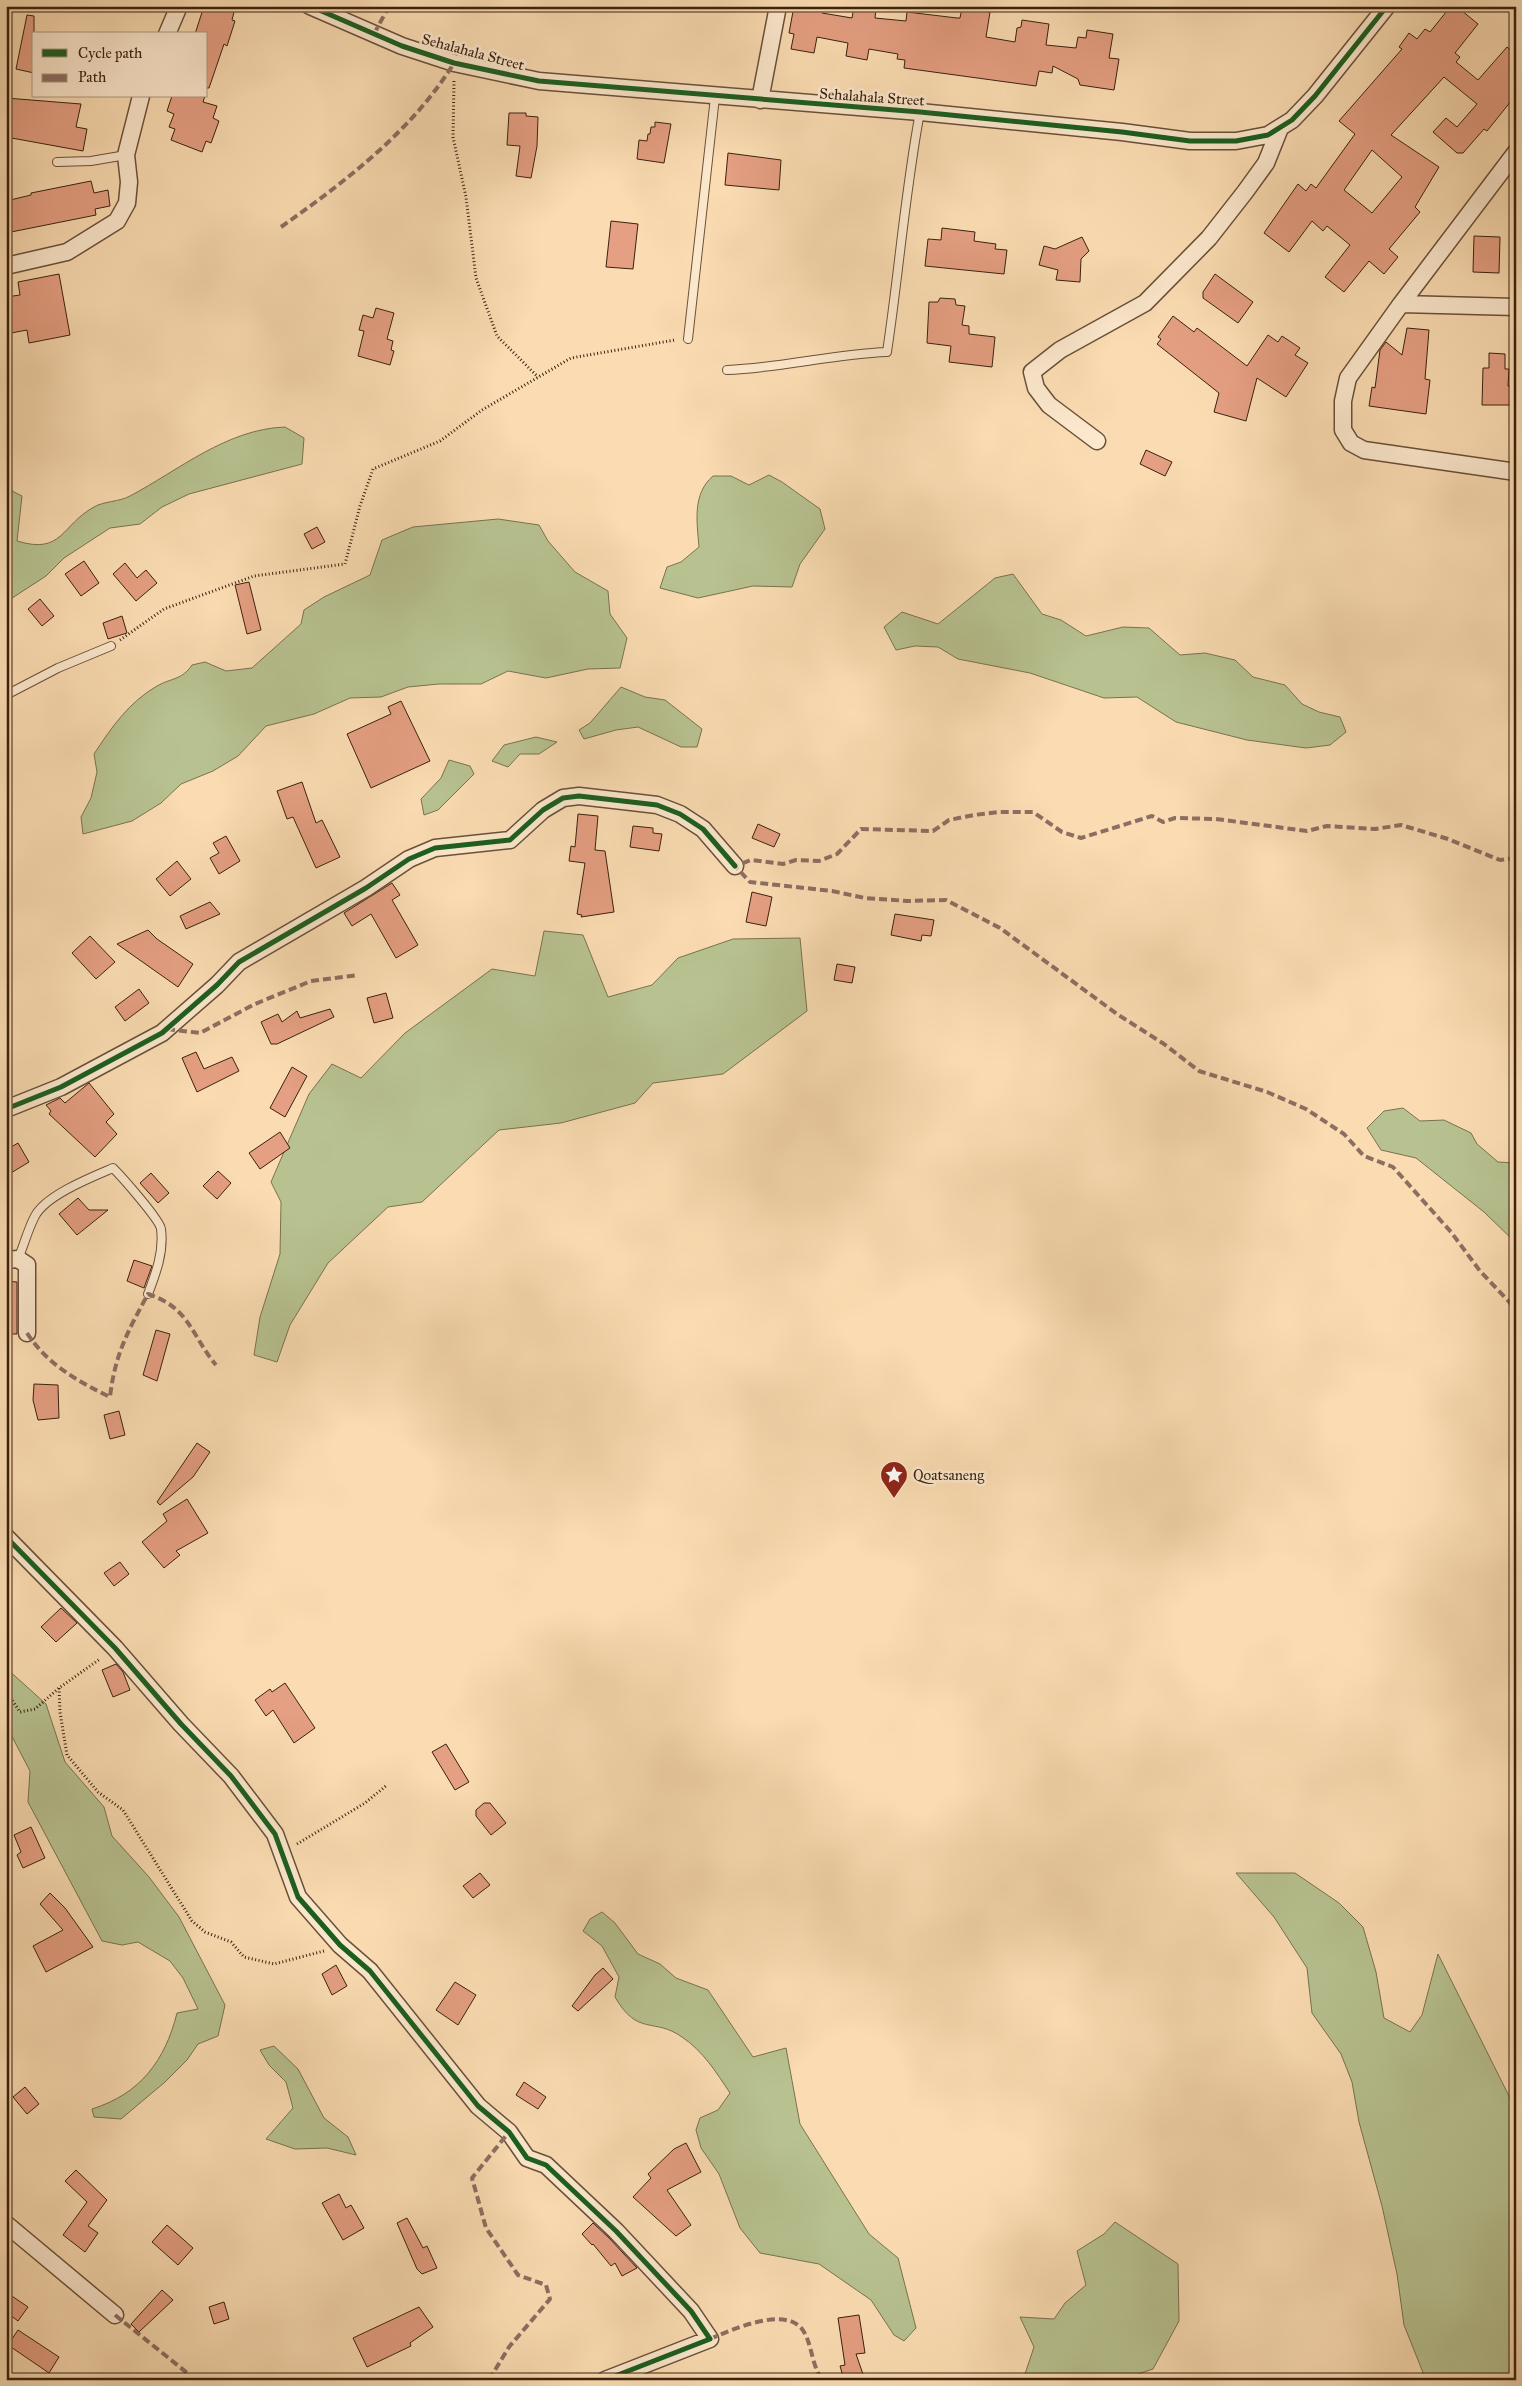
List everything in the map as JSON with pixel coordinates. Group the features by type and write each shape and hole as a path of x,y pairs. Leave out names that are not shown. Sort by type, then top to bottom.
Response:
{"street":[{"path":"168,32 179,6"},
{"name":"Sehalahala Street","path":"310,6 402,46 454,63 539,81 715,97 920,112 1122,132 1190,141 1236,141 1268,135 1292,120 1311,101 1387,6"},
{"path":"760,100 778,6"},
{"path":"6,266 67,252 118,221 127,203 129,182 126,155 140,98"},
{"path":"1097,441 1049,405 1036,388 1032,372 1060,350 1145,303 1209,238 1245,192 1266,163 1280,128"},
{"path":"1516,152 1401,304 1348,378 1342,401 1343,430 1351,443 1364,450 1516,472"},
{"path":"1401,304 1516,307"},
{"path":"6,1109 61,1087 162,1034 217,985 239,962 366,888 409,859 435,848 510,840 544,810 563,798 579,796 640,803 657,806 680,814 702,829 736,866"},
{"path":"12,1260 27,1265 27,1333"},
{"path":"6,1537 115,1648 181,1724 231,1776 275,1834 298,1897 340,1945 370,1971 478,2106 509,2132 527,2158 546,2165 616,2232 691,2311 710,2339 605,2380"},
{"path":"6,2224 115,2315"}],"lane":[{"path":"688,339 715,97"},
{"path":"728,370 755,369 855,354 887,352 899,268 904,208 920,112"},
{"path":"57,162 91,161 126,155"},
{"path":"6,695 58,668 111,646"},
{"path":"12,1260 36,1214 49,1201 113,1168 131,1185 162,1228 160,1262 148,1294"}],"path":[{"path":"454,63 453,137 466,197 476,278 497,336 538,378"},
{"path":"111,646 164,609 254,576 345,564 360,506 373,470 440,441 482,410 571,358 640,345 688,339"},
{"path":"6,1698 12,1700 20,1712 35,1710 59,1688 115,1648"},
{"path":"59,1688 60,1712 67,1755 98,1792 123,1810 192,1921 205,1932 231,1942 244,1958 274,1964 340,1945"},
{"path":"283,1856 293,1846 365,1803 387,1785"}],"green space":[{"path":"285,427 304,438 302,464 189,494 162,507 140,524 110,528 64,558 46,576 6,602 6,488 22,496 17,541 44,544 60,536 83,514 94,507 130,496 204,452 243,435 264,429"},
{"path":"769,475 820,509 825,529 800,564 792,587 753,586 698,598 660,588 667,567 681,562 699,547 697,509 706,483 713,476 731,476 749,485"},
{"path":"498,519 539,525 548,541 575,572 608,591 610,614 627,638 620,668 588,669 546,678 508,671 481,684 439,684 408,687 381,697 350,698 314,714 266,726 238,756 213,771 181,784 161,803 132,821 83,834 81,817 91,798 97,772 94,754 121,716 147,692 162,683 180,676 192,665 205,662 226,671 252,668 301,624 304,610 324,597 370,575 382,540 413,527"},
{"path":"1013,574 1042,614 1061,620 1086,636 1123,627 1149,628 1180,655 1205,653 1235,660 1253,677 1285,685 1302,704 1319,712 1340,717 1346,732 1330,745 1306,748 1247,740 1176,722 1137,697 1104,698 1030,673 958,659 938,647 915,646 896,650 884,627 902,612 938,624 995,578"},
{"path":"621,687 645,697 665,700 702,729 697,747 681,747 638,727 616,730 584,739 579,730 590,723"},
{"path":"536,737 557,742 539,754 520,754 508,767 492,761 504,745"},
{"path":"449,760 470,766 474,774 438,810 424,815 421,799 441,778"},
{"path":"544,931 583,935 608,997 652,985 678,958 733,939 800,938 807,1011 723,1074 653,1083 635,1103 561,1123 499,1130 422,1202 388,1207 328,1263 290,1325 277,1362 254,1355 260,1317 280,1254 281,1202 271,1182 309,1094 332,1064 361,1078 405,1033 492,969 535,976"},
{"path":"1403,1108 1420,1121 1444,1120 1471,1133 1477,1144 1498,1162 1516,1163 1516,1243 1484,1212 1416,1158 1381,1150 1367,1128 1384,1111"},
{"path":"6,1668 46,1704 65,1762 104,1807 112,1836 149,1877 179,1917 225,2005 218,2036 198,2044 187,2060 165,2082 121,2119 94,2117 92,2109 109,2103 137,2085 157,2061 172,2030 177,2013 198,2009 183,1978 170,1961 138,1942 122,1945 102,1941 28,1802 30,1771 6,1725"},
{"path":"1236,1873 1295,1873 1339,1903 1363,1927 1376,1972 1384,2018 1410,2032 1422,2015 1438,1954 1516,2110 1516,2380 1426,2380 1404,2325 1397,2274 1382,2206 1359,2122 1352,2082 1341,2054 1312,2013 1307,1968 1274,1917"},
{"path":"602,1912 615,1923 638,1954 660,1964 676,1978 708,1990 753,2057 786,2048 800,2124 869,2234 898,2258 916,2328 904,2341 894,2335 871,2300 819,2264 760,2253 740,2228 719,2174 701,2148 696,2130 700,2118 718,2110 730,2093 709,2062 690,2043 672,2031 639,2022 623,2009 615,1997 619,1977 602,1946 583,1931 590,1919"},
{"path":"274,2046 298,2069 324,2118 348,2137 356,2155 327,2148 295,2149 266,2139 293,2108 286,2082 269,2065 260,2050"},
{"path":"1115,2222 1178,2264 1179,2321 1153,2369 1120,2380 1023,2380 1034,2347 1020,2317 1054,2319 1065,2303 1086,2285 1077,2251 1104,2234"}],"building":[{"path":"204,6 231,6 230,10 234,12 232,20 235,21 227,46 224,44 209,88 208,32 196,32"},
{"path":"794,6 824,6 822,13 852,18 854,6 862,6 876,9 875,18 906,21 907,12 960,18 962,8 990,12 986,37 1015,42 1017,28 1021,27 1022,20 1049,24 1046,45 1076,48 1078,37 1086,38 1087,30 1113,34 1109,58 1119,59 1114,90 1080,85 1078,79 1053,66 1052,73 1039,71 1036,86 904,68 905,60 897,59 898,54 869,49 867,60 846,56 848,43 817,37 814,53 791,49 794,34 789,33"},
{"path":"1451,6 1456,6 1478,24 1455,53 1460,57 1456,62 1478,80 1507,47 1516,55 1516,95 1487,131 1484,129 1463,153 1457,153 1433,132 1446,118 1457,127 1477,104 1444,77 1391,135 1439,167 1415,207 1420,212 1389,249 1398,257 1384,274 1369,261 1344,292 1325,277 1350,245 1327,226 1323,231 1312,221 1289,252 1264,233 1298,184 1306,191 1311,184 1316,188 1355,134 1339,121 1402,49 1399,47 1409,33 1417,39 1425,29 1430,32","holes":["1372,150 1402,177 1372,213 1344,190"]},
{"path":"27,15 34,16 32,73 16,69"},
{"path":"6,98 81,104 76,127 87,129 83,151 6,137"},
{"path":"171,98 204,98 203,102 217,106 213,118 219,121 211,143 206,141 202,152 171,140 175,129 169,127 174,114 167,111"},
{"path":"509,113 526,113 526,116 538,117 537,146 531,178 516,176 520,146 507,145"},
{"path":"655,122 671,124 664,163 637,159 639,140 647,141 651,127 655,127"},
{"path":"728,153 781,160 779,190 725,185"},
{"path":"91,181 94,193 108,190 110,206 95,209 96,215 6,233 6,201 31,195 31,193"},
{"path":"611,221 638,224 633,269 606,267"},
{"path":"942,228 975,232 974,241 996,244 995,249 1007,250 1004,274 925,266 928,239 941,240"},
{"path":"1474,236 1500,237 1499,273 1473,272"},
{"path":"1082,237 1089,251 1081,259 1080,282 1056,280 1058,270 1039,265 1044,246 1055,249"},
{"path":"59,274 70,335 29,343 27,330 6,334 6,297 20,295 18,282"},
{"path":"1215,274 1253,302 1238,323 1203,298 1203,292"},
{"path":"940,298 955,299 956,305 965,306 962,325 969,326 969,334 995,337 992,367 949,362 951,346 927,343 929,302 938,302"},
{"path":"376,308 394,313 387,339 393,341 391,350 394,351 390,365 358,356 364,331 359,330 363,315 373,318"},
{"path":"1173,316 1194,332 1197,328 1247,366 1268,335 1278,342 1282,336 1300,348 1295,355 1308,363 1286,397 1257,378 1246,421 1214,412 1219,393 1157,344 1161,339 1158,337"},
{"path":"1407,328 1429,330 1425,379 1430,380 1426,414 1369,406 1372,387 1375,388 1380,350 1386,342 1402,355"},
{"path":"1489,353 1505,354 1505,369 1509,369 1508,386 1515,386 1515,405 1482,405 1483,368 1489,368"},
{"path":"1146,450 1172,462 1165,476 1140,464"},
{"path":"317,527 325,542 312,549 304,534"},
{"path":"84,561 99,583 81,596 65,574"},
{"path":"125,563 137,578 146,570 157,583 136,601 113,574"},
{"path":"249,582 261,630 247,634 235,585"},
{"path":"40,599 54,616 42,626 28,609"},
{"path":"122,616 127,633 108,639 103,623"},
{"path":"401,701 430,761 371,788 347,734 391,714 388,707"},
{"path":"302,782 316,823 322,820 340,857 316,868 293,817 287,819 277,791"},
{"path":"578,814 598,816 595,850 605,851 614,912 581,917 582,915 577,914 585,863 569,861 571,846 575,847"},
{"path":"758,824 780,834 774,847 752,838"},
{"path":"633,826 653,828 653,833 662,834 659,851 630,847"},
{"path":"226,836 240,861 219,874 210,858 219,853 213,843"},
{"path":"177,861 191,879 170,896 156,879"},
{"path":"392,883 400,895 392,900 418,945 396,958 371,914 352,926 344,913"},
{"path":"752,892 772,897 766,926 746,922"},
{"path":"210,902 220,914 186,929 180,916"},
{"path":"895,914 934,920 931,936 922,935 921,941 891,935"},
{"path":"148,930 157,939 193,964 178,987 117,944"},
{"path":"90,936 115,962 96,979 72,953"},
{"path":"837,964 855,967 852,983 834,980"},
{"path":"139,989 149,1003 125,1021 115,1007"},
{"path":"386,993 393,1018 374,1023 367,998"},
{"path":"330,1009 334,1017 277,1044 271,1044 261,1022 278,1014 282,1022 297,1011 300,1018"},
{"path":"196,1052 204,1069 232,1057 239,1071 197,1092 182,1058"},
{"path":"292,1067 307,1076 285,1117 270,1108"},
{"path":"89,1083 114,1114 106,1122 117,1134 95,1157 49,1114 51,1111 46,1105 60,1098 65,1103"},
{"path":"280,1132 290,1148 260,1169 249,1153"},
{"path":"18,1143 29,1162 6,1176 6,1150"},
{"path":"218,1171 231,1183 217,1199 203,1186"},
{"path":"151,1173 169,1193 158,1203 140,1183"},
{"path":"78,1198 89,1210 108,1210 77,1235 59,1214"},
{"path":"134,1260 152,1266 144,1288 127,1281"},
{"path":"6,1281 17,1282 17,1334 6,1334"},
{"path":"156,1330 170,1334 157,1381 143,1375"},
{"path":"34,1384 58,1385 59,1418 38,1420 33,1400"},
{"path":"119,1411 125,1435 110,1439 104,1415"},
{"path":"197,1443 210,1452 193,1477 160,1505 157,1502"},
{"path":"187,1499 208,1533 176,1551 180,1555 164,1568 142,1542 167,1521 163,1514"},
{"path":"120,1562 129,1574 114,1586 104,1573"},
{"path":"61,1608 77,1623 56,1642 41,1627"},
{"path":"116,1664 123,1672 130,1690 113,1697 102,1670"},
{"path":"285,1683 315,1728 294,1743 273,1710 266,1716 255,1700 270,1689 272,1692"},
{"path":"446,1744 469,1782 455,1790 432,1752"},
{"path":"484,1803 490,1803 506,1823 491,1835 476,1816 476,1810"},
{"path":"31,1827 45,1858 23,1868 17,1855 21,1852 14,1835"},
{"path":"480,1873 490,1885 473,1898 463,1886"},
{"path":"50,1893 65,1908 93,1947 46,1972 33,1946 63,1930 40,1904"},
{"path":"336,1965 347,1986 332,1995 322,1974"},
{"path":"603,1968 613,1979 578,2011 572,2006 595,1975"},
{"path":"455,1982 476,1995 458,2025 436,2010"},
{"path":"524,2082 546,2097 538,2109 516,2095"},
{"path":"25,2087 39,2104 27,2114 13,2097"},
{"path":"686,2143 701,2172 667,2190 691,2225 676,2236 633,2197 651,2178 648,2174 674,2149"},
{"path":"76,2170 107,2200 88,2226 98,2233 85,2252 63,2235 87,2202 65,2181"},
{"path":"339,2194 346,2208 351,2205 364,2228 343,2240 322,2203"},
{"path":"407,2218 423,2248 427,2246 437,2268 422,2274 417,2269 397,2223"},
{"path":"593,2223 637,2268 622,2276 615,2263 611,2266 582,2234"},
{"path":"167,2225 193,2248 178,2265 152,2242"},
{"path":"162,2290 173,2300 139,2332 131,2324"},
{"path":"6,2292 28,2307 18,2321 6,2312"},
{"path":"224,2302 229,2319 214,2324 209,2307"},
{"path":"419,2307 433,2327 410,2343 411,2346 367,2367 353,2338"},
{"path":"859,2315 865,2353 856,2354 865,2380 844,2380 840,2366 845,2365 838,2318"},
{"path":"18,2330 59,2357 49,2373 8,2345"}],"marked path":[{"path":"374,34 389,6"},
{"path":"281,227 330,192 398,133 437,88 454,63"},
{"path":"1516,858 1500,860 1448,839 1401,825 1375,829 1327,826 1307,831 1216,819 1175,818 1163,822 1152,816 1081,838 1062,832 1033,812 998,812 949,820 933,831 861,829 837,854 819,861 796,860 783,864 751,860 735,866 750,882 832,891 865,898 908,901 946,900 1000,928 1117,1014 1164,1044 1199,1071 1267,1092 1306,1109 1344,1134 1364,1156 1393,1167 1451,1232 1480,1271 1516,1309"},
{"path":"167,1029 200,1033 255,1004 311,981 358,975"},
{"path":"27,1333 53,1363 86,1385 110,1397 115,1368 123,1343 148,1294 162,1300 181,1315 216,1365"},
{"path":"489,2380 509,2347 550,2299 546,2285 518,2275 486,2228 472,2178 509,2132"},
{"path":"115,2315 196,2380"},
{"path":"710,2339 757,2322 771,2320 794,2322 802,2329 808,2340 818,2374 822,2380"}],"cycle path":[{"path":"310,6 402,46 454,63 539,81 920,112 1122,132 1190,141 1236,141 1268,135 1292,120 1315,96 1387,6"},
{"path":"6,1109 61,1087 162,1033 217,985 239,962 366,888 409,859 435,848 510,840 543,810 563,798 579,796 657,805 680,814 703,829 735,866"},
{"path":"6,1537 115,1648 181,1724 231,1776 275,1834 298,1897 340,1945 370,1971 478,2106 509,2132 527,2158 546,2165 616,2231 691,2311 710,2339 605,2380"}],"place":[{"name":"Qoatsaneng","path":"894,1499"}]}
